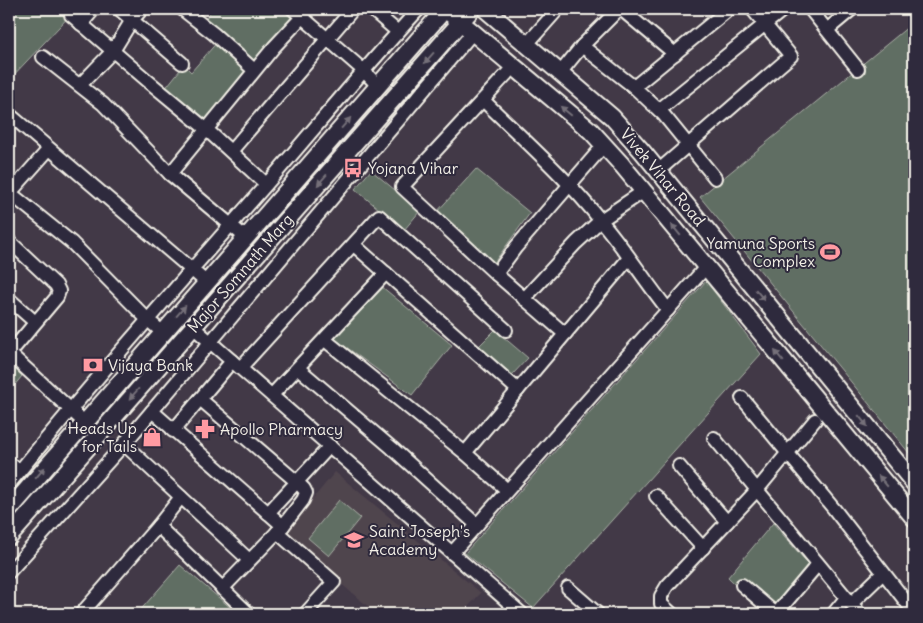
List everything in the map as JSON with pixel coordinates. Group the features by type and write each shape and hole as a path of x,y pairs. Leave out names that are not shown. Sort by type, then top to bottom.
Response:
{"main road":[{"path":"445,9 469,20 514,66 591,131 604,145 914,518"},
{"name":"Major Somnath Marg","path":"9,510 445,9"},
{"name":"Vivek Vihar Road","path":"485,9 612,117 914,483"},
{"name":"Major Somnath Marg","path":"9,537 412,77 469,20"},
{"path":"724,289 743,274"}],"street":[{"path":"81,24 94,9"},
{"path":"119,9 182,63"},
{"path":"80,85 113,51 132,20 142,9"},
{"path":"182,9 214,34 254,70"},
{"path":"232,150 353,9"},
{"path":"371,9 398,32"},
{"path":"9,484 70,409 363,70 419,9"},
{"path":"527,44 558,9"},
{"path":"560,73 582,46 620,9 675,54"},
{"path":"634,87 729,9"},
{"path":"658,171 791,56 752,9"},
{"path":"659,110 784,9"},
{"path":"810,9 858,69"},
{"path":"827,30 852,9"},
{"path":"170,174 298,13 363,70 378,86"},
{"path":"71,15 232,150 266,184"},
{"path":"9,572 124,444 425,88 469,20"},
{"path":"582,46 634,87 659,110 715,178"},
{"path":"43,57 103,104 170,174 245,237"},
{"path":"514,66 402,187 524,300 565,334"},
{"path":"412,77 425,88"},
{"path":"483,100 602,220 668,310"},
{"path":"9,114 206,282"},
{"path":"496,274 516,247 604,145"},
{"path":"49,149 9,193 72,243 162,332"},
{"path":"524,300 576,243 602,220 644,191"},
{"path":"173,431 200,399 354,245 379,216 506,330"},
{"path":"9,241 56,285 59,291 57,297 9,353 84,422"},
{"path":"354,245 518,390"},
{"path":"465,453 629,258"},
{"path":"452,553 706,267"},
{"path":"272,395 386,273"},
{"path":"9,299 35,322"},
{"path":"194,326 520,614"},
{"path":"325,340 465,453 507,490"},
{"path":"298,368 392,448 477,525"},
{"path":"742,398 788,453 911,610"},
{"path":"200,399 297,482 306,493 303,500 280,529 222,589"},
{"path":"152,410 173,431 268,513 280,529 334,582 312,612"},
{"path":"672,614 661,604 661,596 667,586 757,490 815,420"},
{"path":"714,438 860,614"},
{"path":"124,444 248,560"},
{"path":"268,513 330,446"},
{"path":"9,463 19,471"},
{"path":"679,466 727,522"},
{"path":"656,496 703,548"},
{"path":"81,614 181,497"},
{"path":"158,526 249,614"},
{"path":"742,585 776,614 818,564"},
{"path":"833,614 883,573"},
{"path":"568,588 598,614"}],"shaded area":[{"name":"Saint Joseph's Academy","path":"335,472 481,593 461,614 377,614 283,535"}],"green space":[{"path":"9,9 76,9 9,80"},
{"path":"213,9 288,9 297,18 201,130 160,95 184,65 191,72 219,40 202,23"},
{"name":"Yamuna Sports Complex","path":"914,22 914,459 700,197"},
{"path":"476,169 530,213 493,264 435,214"},
{"path":"371,170 420,211 404,230 355,189"},
{"path":"706,281 761,354 533,608 465,553"},
{"path":"381,286 452,345 412,395 335,339"},
{"path":"495,330 528,358 512,375 479,346"},
{"path":"9,364 22,376 9,392"},
{"path":"339,500 360,518 329,556 308,538"},
{"path":"773,523 809,565 766,614 728,577"},
{"path":"180,565 238,614 137,614"}],"place":[{"name":"Yojana Vihar","path":"353,168"},
{"name":"Yamuna Sports Complex","path":"830,252"},
{"name":"Vijaya Bank","path":"93,365"},
{"name":"Apollo Pharmacy","path":"205,429"},
{"name":"Heads Up for Tails","path":"152,437"},
{"name":"Saint Joseph's Academy","path":"354,540"}]}
